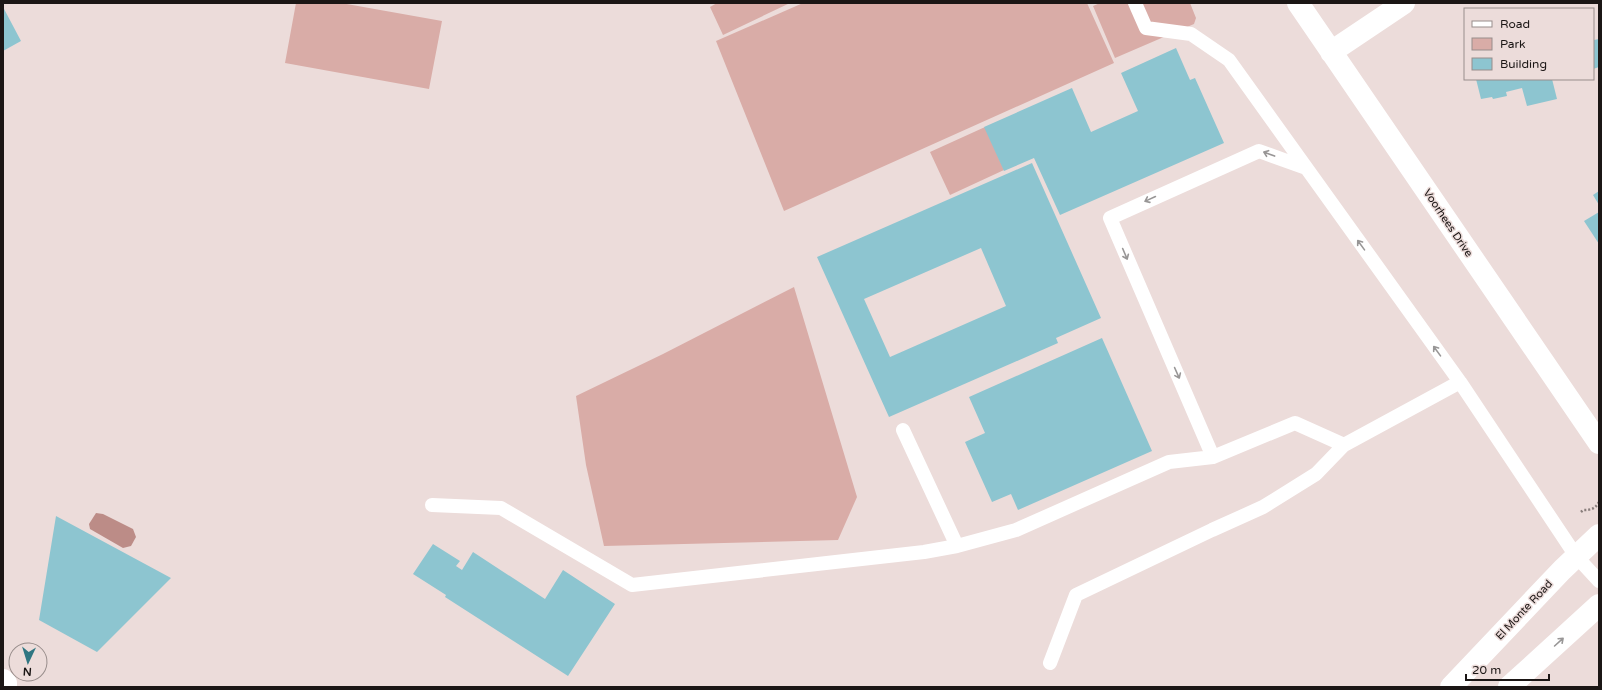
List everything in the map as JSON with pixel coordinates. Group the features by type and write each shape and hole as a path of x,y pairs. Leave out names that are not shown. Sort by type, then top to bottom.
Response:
{"street":[{"name":"Voorhees Drive","path":"1298,3 1599,442"},
{"path":"1332,52 1404,3"},
{"name":"El Monte Road","path":"1451,687 1576,556 1599,535"},
{"path":"1509,687 1599,605"},
{"path":"3,680 6,683 6,687"}],"lane":[{"path":"1135,3 1146,28 1191,34 1229,60 1460,382 1576,556 1599,581"},
{"path":"1213,457 1110,218 1259,151 1306,168"},
{"path":"1050,663 1076,595 1263,507 1316,474 1344,445 1460,382"},
{"path":"432,505 501,508 632,585 924,552 957,546 1016,530 1169,462 1213,457 1294,423 1344,445"},
{"path":"903,430 957,546"}],"path":[{"path":"1581,512 1583,510 1590,510 1596,507 1599,502"}],"green space":[{"path":"296,3 341,3 442,21 429,89 285,63"},
{"path":"717,3 790,3 723,35 710,7"},
{"path":"803,3 1087,3 1114,63 784,211 716,41"},
{"path":"1100,3 1190,3 1196,18 1194,24 1115,58 1093,6"},
{"path":"985,127 1004,170 950,195 930,152"},
{"path":"794,287 857,497 838,540 604,546 586,465 576,396 663,354"}],"shaded area":[{"path":"96,513 103,514 133,529 136,537 131,546 123,548 90,529 89,524"}],"building":[{"path":"3,7 21,41 3,51"},
{"path":"1599,39 1599,67 1594,69 1594,40"},
{"path":"1176,48 1190,80 1195,78 1224,143 1060,215 1034,158 1004,171 984,127 1072,88 1091,132 1138,111 1121,73"},
{"path":"1476,80 1552,80 1557,99 1527,106 1522,88 1506,92 1507,96 1493,99 1492,97 1481,99"},
{"path":"1032,163 1101,318 1056,338 1058,343 889,417 817,257","holes":["981,248 1006,306 890,357 864,299"]},
{"path":"1599,191 1599,205 1593,195"},
{"path":"1599,212 1599,244 1584,221"},
{"path":"1102,338 1152,451 1018,510 1011,494 992,502 965,442 985,433 969,397"},
{"path":"56,516 171,578 97,652 39,620"},
{"path":"433,544 460,561 456,566 462,570 473,552 545,599 563,570 615,604 568,676 445,597 446,595 413,574"}]}
